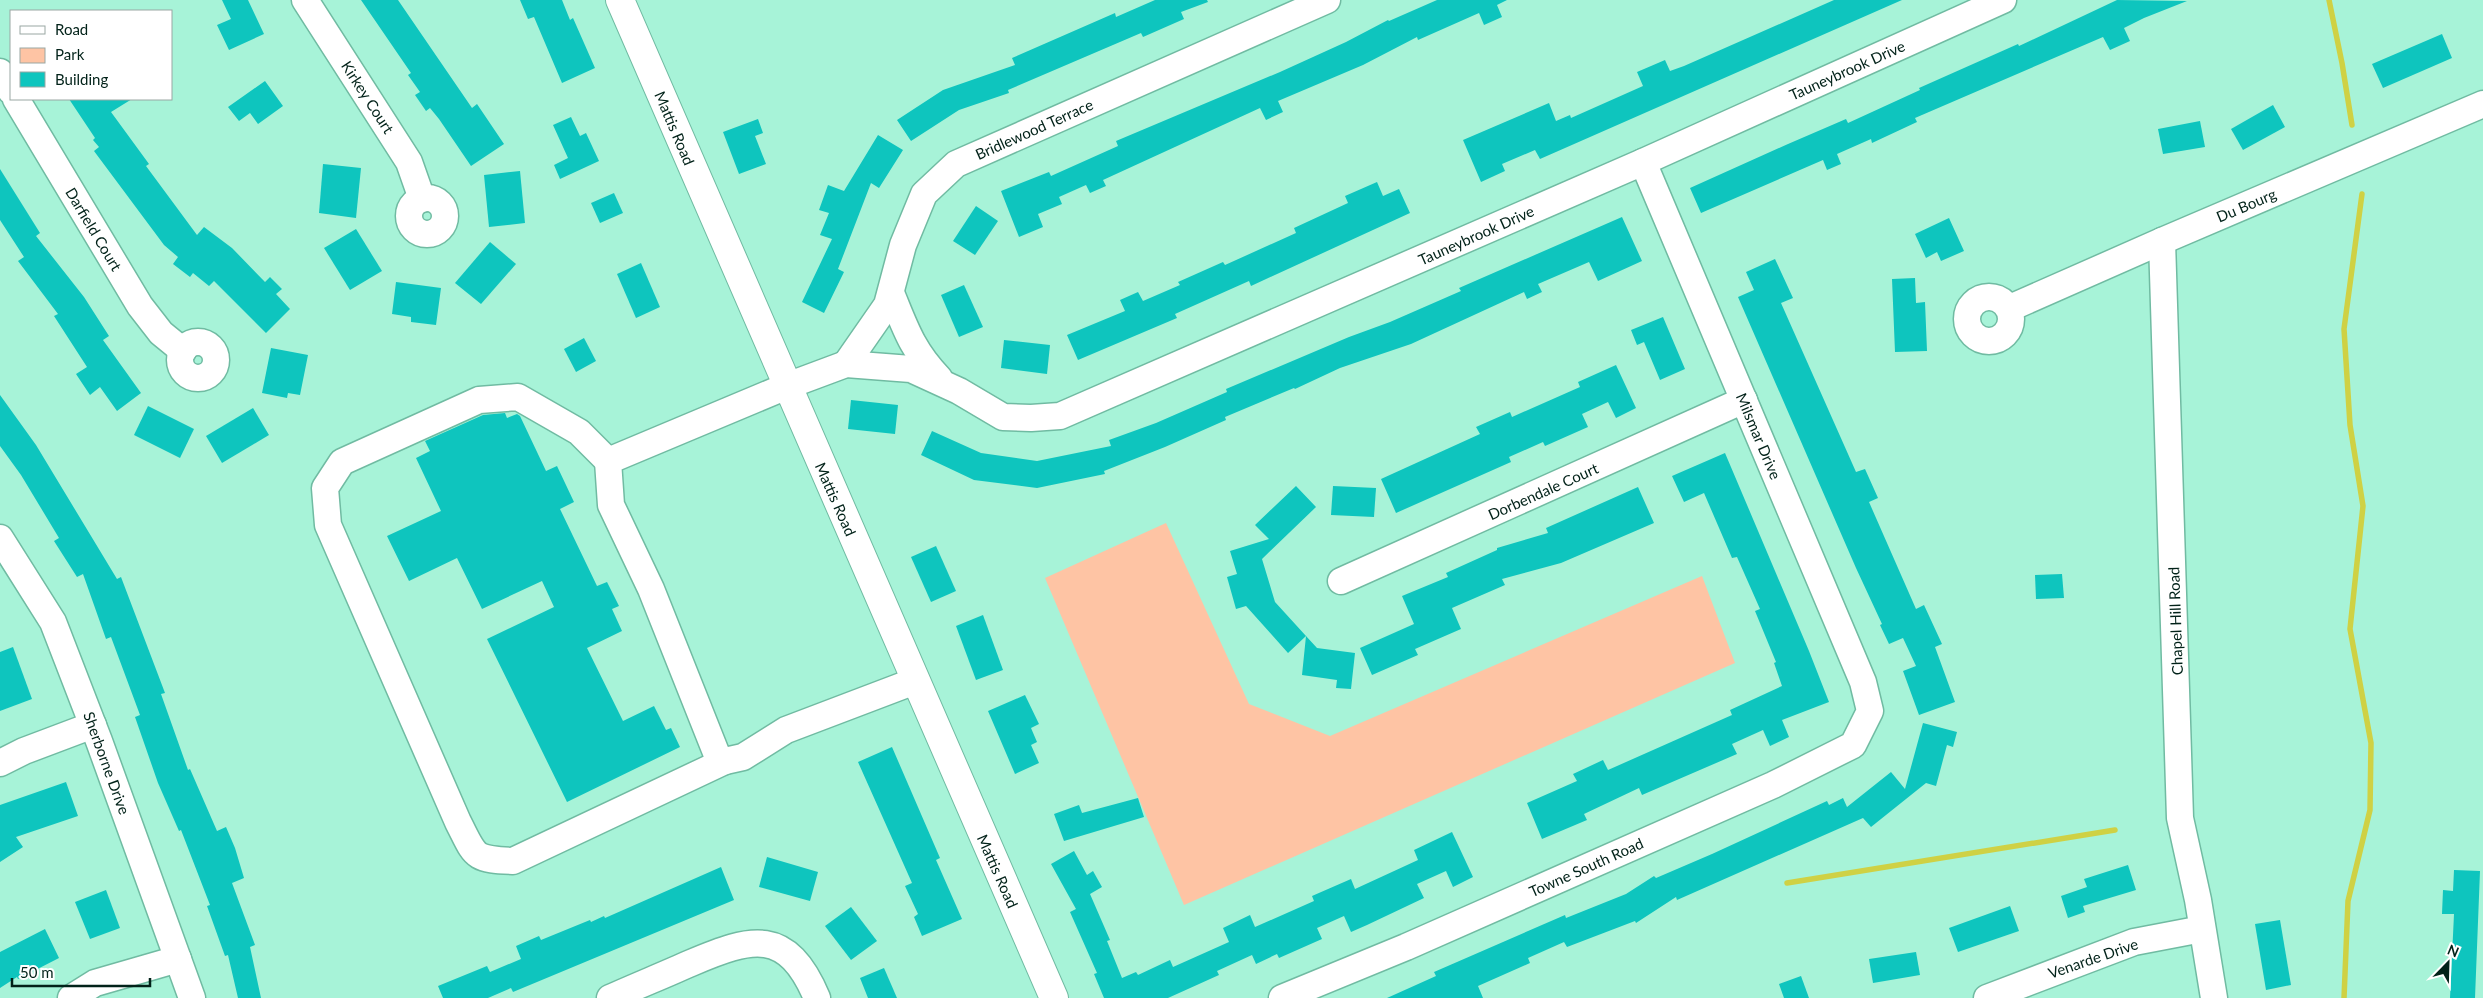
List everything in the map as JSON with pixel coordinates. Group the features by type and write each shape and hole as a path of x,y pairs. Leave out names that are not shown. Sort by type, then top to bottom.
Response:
{"main road":[{"name":"Mattis Road","path":"625,2 787,386 1054,998"}],"street":[{"name":"Kirkey Court","path":"305,0 409,162 422,199"},
{"name":"Bridlewood Terrace","path":"846,364 888,305 903,245 924,194 956,164 1327,0"},
{"name":"Tauneybrook Drive","path":"608,461 787,386 846,364 911,369 946,385 1003,417 1060,416 1643,162 2003,0"},
{"path":"0,72 10,88"},
{"name":"Darfield Court","path":"17,100 140,306 161,334 183,351"},
{"name":"Du Bourg","path":"2010,308 2162,240 2483,104"},
{"name":"Milsmar Drive","path":"1643,162 1863,682 1870,712"},
{"name":"Chapel Hill Road","path":"2162,240 2180,818 2214,998"},
{"name":"Tauneybrook Drive","path":"891,293 911,343 925,364 946,385"},
{"path":"725,761 716,755 650,589 612,505 608,461 579,432 518,397 478,400 342,462 326,488 328,524 458,822 472,850 484,859 512,860 725,761 743,757 786,730 915,681"},
{"name":"Dorbendale Court","path":"1341,581 1744,400"},
{"name":"Sherborne Drive","path":"0,538 53,622 93,725 192,998"},
{"name":"Towne South Road","path":"1282,998 1406,947 1773,785 1853,745 1870,712"},
{"path":"0,763 24,751 93,725"},
{"name":"Venarde Drive","path":"1988,998 2134,942 2202,929"},
{"path":"610,998 724,949 746,943 760,943 784,951 796,960 810,980 817,998"},
{"path":"71,998 95,983 178,959"}],"green space":[{"path":"1166,523 1249,704 1330,736 1702,576 1735,663 1184,905 1045,578"}],"building":[{"path":"222,0 248,0 264,34 229,50 217,25 231,19"},
{"path":"361,0 398,0 472,108 477,104 504,144 471,166 439,119 430,108 426,111 415,95 420,92 408,75 411,73"},
{"path":"520,0 562,0 570,20 573,18 595,68 562,83 534,17 528,19"},
{"path":"1155,0 1207,0 1208,2 1181,12 1184,19 1143,37 1141,33 1008,90 1009,93 959,110 911,141 897,120 943,90 1015,65 1012,58 1115,13 1116,17"},
{"path":"1437,0 1507,0 1497,5 1502,17 1484,25 1479,13 1418,40 1417,37 1363,65 1278,101 1283,112 1266,120 1260,108 1103,180 1106,186 1090,193 1086,185 1059,197 1062,204 1038,214 1043,227 1019,237 1001,191 1049,172 1051,176 1118,146 1116,141 1280,72 1346,42 1388,20"},
{"path":"1834,0 1902,0 1540,159 1535,150 1502,164 1505,171 1481,182 1463,140 1549,103 1556,121 1570,115 1571,118 1643,86 1637,72 1665,60 1670,71 1684,66"},
{"path":"2117,0 2187,1 2124,28 2130,41 2110,50 2103,37 1915,118 1917,122 1872,143 1871,139 1837,154 1841,164 1827,170 1823,160 1701,213 1690,188 1846,119 1848,123 1920,90 1919,88 2018,44 2019,46"},
{"path":"2442,34 2452,58 2383,88 2372,64"},
{"path":"265,81 283,106 258,124 250,113 239,121 228,107"},
{"path":"70,100 130,100 111,112 149,164 146,166 197,235 204,227 232,248 265,282 270,277 282,289 276,294 290,309 266,333 214,281 209,286 193,273 190,277 173,264 178,257 164,245 94,151 99,147 93,140 95,138"},
{"path":"2273,105 2285,127 2243,150 2231,129"},
{"path":"571,117 580,136 586,133 599,161 560,179 554,165 568,158 553,125"},
{"path":"758,119 763,133 755,136 766,164 739,174 723,132"},
{"path":"2200,121 2205,147 2163,154 2158,129"},
{"path":"878,135 903,150 879,188 871,183 838,269 844,272 824,313 802,302 832,239 820,235 829,213 819,210 828,185 844,191"},
{"path":"323,164 361,168 356,218 319,213"},
{"path":"0,169 40,233 36,236 84,297 109,336 103,340 141,393 117,411 100,387 90,395 76,374 87,367 54,316 58,314 18,261 24,257 0,220"},
{"path":"520,171 525,223 489,227 484,175"},
{"path":"1377,182 1383,196 1399,189 1410,213 1251,286 1249,281 1175,314 1177,318 1078,360 1067,335 1125,311 1120,300 1138,292 1143,301 1180,285 1178,282 1223,262 1225,265 1296,233 1294,228 1348,203 1345,196"},
{"path":"614,193 623,213 600,223 591,203"},
{"path":"976,206 998,221 975,255 953,241"},
{"path":"1622,217 1642,261 1598,281 1589,262 1538,284 1542,292 1527,299 1524,292 1411,344 1340,368 1295,389 1225,417 1226,420 1165,447 1104,471 1105,474 1037,488 974,480 921,455 932,431 981,453 1037,461 1111,446 1109,440 1156,423 1227,392 1226,389 1349,337 1390,322 1461,291 1459,288"},
{"path":"1949,218 1964,251 1941,261 1937,252 1926,258 1915,234"},
{"path":"356,229 382,271 350,290 324,248"},
{"path":"490,242 516,264 481,304 455,283"},
{"path":"1775,259 1793,298 1781,303 1856,472 1865,469 1878,498 1869,502 1916,609 1924,605 1942,644 1935,647 1955,702 1919,715 1903,671 1916,666 1903,638 1889,644 1880,625 1882,624 1738,297 1754,290 1746,272"},
{"path":"641,263 660,307 636,318 617,274"},
{"path":"1915,278 1916,303 1925,302 1927,351 1895,352 1892,279"},
{"path":"396,282 441,288 436,325 411,322 411,317 392,314"},
{"path":"964,285 983,327 959,337 941,295"},
{"path":"1663,317 1685,369 1660,380 1644,342 1637,345 1631,330"},
{"path":"584,338 596,361 576,372 564,349"},
{"path":"1004,340 1050,345 1047,374 1001,368"},
{"path":"271,348 308,355 300,395 288,393 287,398 262,393"},
{"path":"1616,365 1636,408 1616,418 1608,402 1582,414 1588,427 1545,446 1543,442 1509,457 1511,462 1396,513 1381,479 1480,434 1476,427 1510,412 1512,417 1580,387 1578,382"},
{"path":"0,395 36,445 117,579 121,577 165,693 161,694 188,770 190,769 217,831 226,827 235,848 244,878 232,883 255,945 250,947 261,998 238,998 228,955 225,956 207,906 210,905 181,830 179,831 158,783 135,717 140,715 111,637 106,639 83,574 77,577 54,541 59,538 21,475 0,446"},
{"path":"851,400 898,405 895,434 848,429"},
{"path":"148,406 194,429 180,458 134,435"},
{"path":"253,408 269,435 222,463 206,436"},
{"path":"505,413 507,418 517,414 520,416 546,471 557,466 574,502 560,509 597,586 607,582 619,606 612,609 622,631 587,648 623,721 654,706 666,730 671,728 680,747 567,802 487,639 554,607 542,581 482,609 457,558 409,581 387,536 441,511 416,458 430,451 425,441 483,415"},
{"path":"1725,453 1829,702 1782,720 1789,737 1770,746 1763,730 1732,744 1737,754 1642,795 1639,788 1584,814 1587,820 1542,839 1527,803 1577,781 1573,774 1603,760 1608,770 1732,715 1730,710 1782,686 1774,663 1776,662 1755,611 1760,609 1737,557 1732,558 1704,493 1684,502 1672,476"},
{"path":"1296,486 1316,507 1262,559 1275,602 1306,636 1288,653 1246,606 1236,609 1227,577 1237,574 1230,551 1269,539 1255,525"},
{"path":"1333,486 1376,488 1374,517 1331,515"},
{"path":"1638,487 1654,523 1561,563 1502,579 1505,585 1452,608 1461,629 1415,649 1418,655 1372,675 1360,648 1414,624 1402,596 1448,577 1446,573 1497,550 1497,548 1548,533 1546,528"},
{"path":"936,546 956,591 931,602 911,557"},
{"path":"2062,574 2064,598 2036,599 2035,575"},
{"path":"983,615 1003,670 976,680 956,626"},
{"path":"1306,636 1317,648 1355,653 1351,689 1336,688 1337,680 1302,675"},
{"path":"13,647 32,699 0,711 0,652"},
{"path":"1025,695 1039,724 1031,728 1037,742 1031,745 1039,763 1015,774 988,711"},
{"path":"1923,723 1957,732 1953,747 1947,745 1936,786 1926,783 1871,827 1863,818 1677,900 1676,897 1636,923 1635,921 1567,947 1564,942 1528,958 1530,963 1478,986 1483,998 1387,998 1436,976 1434,972 1565,915 1566,918 1626,894 1654,876 1656,878 1712,854 1827,801 1829,805 1843,798 1847,807 1891,772 1905,789"},
{"path":"892,747 940,858 936,860 962,919 922,936 914,917 918,914 905,886 912,883 858,762"},
{"path":"66,782 78,816 16,837 23,847 0,862 0,805"},
{"path":"1138,798 1144,817 1064,841 1054,814 1079,805 1082,813"},
{"path":"1452,832 1473,877 1453,887 1446,871 1417,884 1424,898 1367,925 1351,932 1344,916 1317,928 1322,939 1279,958 1277,954 1256,964 1252,955 1217,971 1219,975 1168,998 1104,998 1094,974 1097,973 1070,912 1076,909 1051,864 1074,851 1087,875 1093,871 1102,887 1090,894 1110,940 1107,941 1122,978 1136,972 1138,975 1170,960 1173,967 1229,942 1223,928 1250,915 1255,927 1314,901 1312,896 1351,879 1355,889 1418,860 1414,850"},
{"path":"767,857 818,872 810,901 759,887"},
{"path":"2128,865 2136,890 2083,906 2085,912 2068,918 2061,896 2087,887 2084,879"},
{"path":"721,867 734,900 513,992 511,988 488,998 443,998 438,986 487,966 490,972 521,959 516,946 539,936 541,940 590,920 591,922 604,916 605,918"},
{"path":"2454,870 2480,871 2475,998 2450,998 2454,914 2442,914 2443,890 2453,891"},
{"path":"106,890 120,928 90,939 75,902"},
{"path":"2010,906 2019,931 1958,952 1949,928"},
{"path":"851,907 877,941 851,960 825,926"},
{"path":"2280,920 2291,985 2266,990 2255,924"},
{"path":"45,929 59,958 18,979 17,977 0,988 0,952"},
{"path":"1916,952 1920,975 1873,983 1869,959"},
{"path":"884,968 897,998 868,998 860,978"},
{"path":"1801,976 1809,998 1784,998 1779,984"}],"waterway":[{"path":"2329,0 2352,125"},
{"path":"2344,998 2348,901 2370,810 2371,743 2350,629 2363,506 2350,425 2344,329 2362,194"},
{"path":"1787,883 2115,830"}]}
